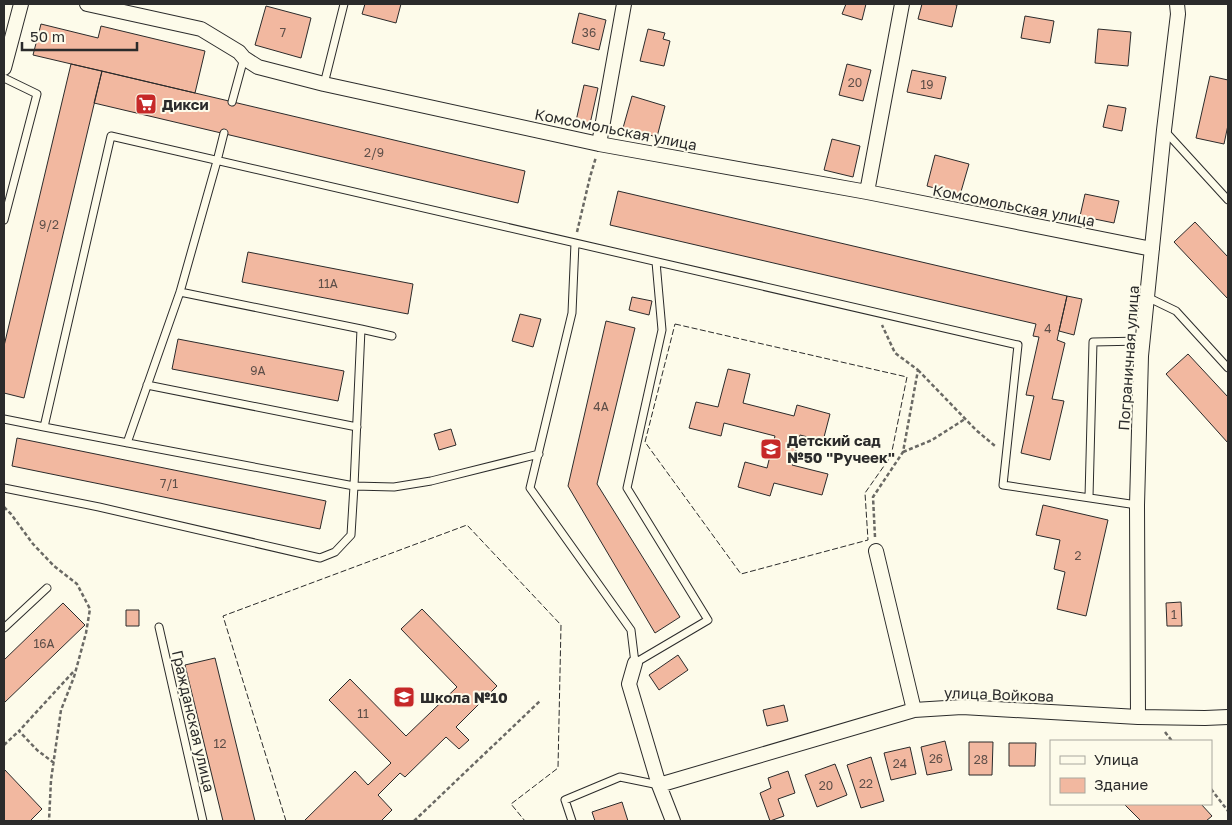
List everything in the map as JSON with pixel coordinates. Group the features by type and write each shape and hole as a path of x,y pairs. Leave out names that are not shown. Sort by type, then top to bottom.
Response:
{"street":[{"path":"4,68 21,4"},
{"name":"Комсомольская улица","path":"86,4 201,30 239,52 244,58 258,67 324,84 599,144 867,192 1152,249"},
{"path":"599,144 624,4"},
{"path":"867,192 902,4"},
{"name":"Пограничная улица","path":"1138,717 1137,505 1141,356 1178,14 1177,4"},
{"path":"876,551 914,710"},
{"path":"635,664 629,684 659,785 673,821"},
{"name":"улица Войкова","path":"659,785 914,710 962,706 1138,717 1228,717"}],"lane":[{"path":"324,84 344,4"},
{"path":"232,102 244,58"},
{"path":"4,78 37,94 4,220"},
{"path":"1164,130 1228,200"},
{"path":"126,443 180,292 224,133"},
{"path":"44,427 111,136 1018,346 1003,484 1137,505"},
{"path":"575,243 572,313 530,488 632,630 635,664 708,620 627,488 662,330 656,262"},
{"path":"180,292 392,336"},
{"path":"1147,298 1176,311 1228,368"},
{"path":"4,488 99,507 320,558 334,552 350,535 361,329"},
{"path":"1089,497 1094,342 1142,341"},
{"path":"147,385 357,427"},
{"path":"4,419 354,486 394,487 538,454"},
{"path":"4,628 47,588"},
{"name":"Гражданская улица","path":"159,627 203,821"},
{"path":"572,821 565,800 620,777 659,785"}],"path":[{"path":"575,243 599,144"},
{"path":"877,313 894,353 918,370 965,420 1006,455"},
{"path":"876,551 872,497 903,452 918,370"},
{"path":"903,452 932,440 965,420"},
{"path":"4,507 54,566 78,584 90,609 76,670 61,710 51,780 49,821"},
{"path":"4,745 76,670"},
{"path":"414,821 540,702"},
{"path":"19,731 37,750 54,763"},
{"path":"1212,790 1228,811"}],"building":[{"path":"365,4 401,4 396,23 362,14"},
{"path":"846,4 866,4 862,20 842,14"},
{"path":"922,4 957,5 952,27 918,19"},
{"path":"266,6 311,18 301,58 255,45"},
{"path":"579,13 606,20 599,50 572,43"},
{"path":"1025,16 1054,21 1050,43 1021,38"},
{"path":"41,24 98,38 101,26 205,51 195,93 33,55"},
{"path":"648,29 665,33 663,39 670,41 664,66 640,61"},
{"path":"1098,29 1131,32 1128,66 1095,63"},
{"path":"71,64 102,71 24,398 4,393 4,346"},
{"path":"847,64 871,70 863,101 839,95"},
{"path":"912,70 946,77 941,99 907,92"},
{"path":"102,71 525,171 518,203 94,103"},
{"path":"1210,76 1228,80 1228,125 1224,144 1196,138"},
{"path":"584,85 598,88 590,124 576,121"},
{"path":"632,96 665,106 657,137 623,128"},
{"path":"1108,105 1126,108 1122,131 1103,127"},
{"path":"832,139 860,146 853,177 824,170"},
{"path":"935,155 969,164 960,195 927,186"},
{"path":"618,191 1067,296 1057,340 1065,343 1052,399 1064,401 1050,460 1021,453 1034,396 1026,395 1039,337 1033,336 1036,324 610,225"},
{"path":"1085,194 1119,201 1114,223 1080,216"},
{"path":"1195,222 1228,257 1228,299 1174,242"},
{"path":"248,252 413,284 408,314 242,282"},
{"path":"1067,296 1082,299 1074,335 1059,331"},
{"path":"632,297 652,301 649,315 629,310"},
{"path":"520,314 541,319 533,347 512,341"},
{"path":"606,321 635,328 597,484 680,617 655,633 568,486"},
{"path":"178,339 344,371 338,401 172,369"},
{"path":"1188,354 1228,397 1228,443 1166,374"},
{"path":"728,369 750,374 743,403 794,416 797,405 830,414 823,441 800,435 792,465 828,474 822,495 774,483 770,496 738,487 745,462 767,468 775,436 724,423 721,436 689,428 696,402 718,407"},
{"path":"451,429 456,445 439,450 434,434"},
{"path":"17,438 326,501 320,529 12,466"},
{"path":"1043,505 1108,520 1086,616 1057,609 1065,572 1054,569 1060,540 1036,535"},
{"path":"1181,602 1182,626 1167,626 1166,603"},
{"path":"63,603 85,625 4,703 4,660"},
{"path":"422,609 497,686 456,727 469,740 459,749 446,737 405,777 400,773 378,795 392,810 381,821 304,821 355,771 368,785 391,763 329,700 350,679 406,736 457,687 401,629"},
{"path":"126,610 139,610 139,626 126,626"},
{"path":"678,655 688,670 659,690 649,675"},
{"path":"215,658 255,821 223,821 185,665"},
{"path":"784,705 788,721 767,726 763,710"},
{"path":"945,741 952,770 927,775 921,747"},
{"path":"969,742 993,742 992,775 969,775"},
{"path":"1009,743 1036,743 1035,766 1009,766"},
{"path":"910,747 916,774 891,780 884,753"},
{"path":"871,757 884,801 861,808 847,765"},
{"path":"835,764 847,795 817,807 805,775"},
{"path":"4,769 42,809 30,821 4,821"},
{"path":"788,771 795,793 778,799 784,816 770,821 760,793 771,788 768,778"},
{"path":"622,802 628,821 595,821 592,812"},
{"path":"1125,805 1202,805 1212,816 1206,821 1141,821"}],"fence":[{"path":"675,324 907,377 891,456 865,493 868,540 741,574 645,442 675,324"},
{"path":"286,821 223,616 467,525 561,625 558,768 511,804 525,821"}],"place":[{"name":"Дикси","path":"146,104"},
{"name":"Детский сад №50 \"Ручеек\"","path":"771,449"},
{"name":"Школа №10","path":"404,697"}]}
